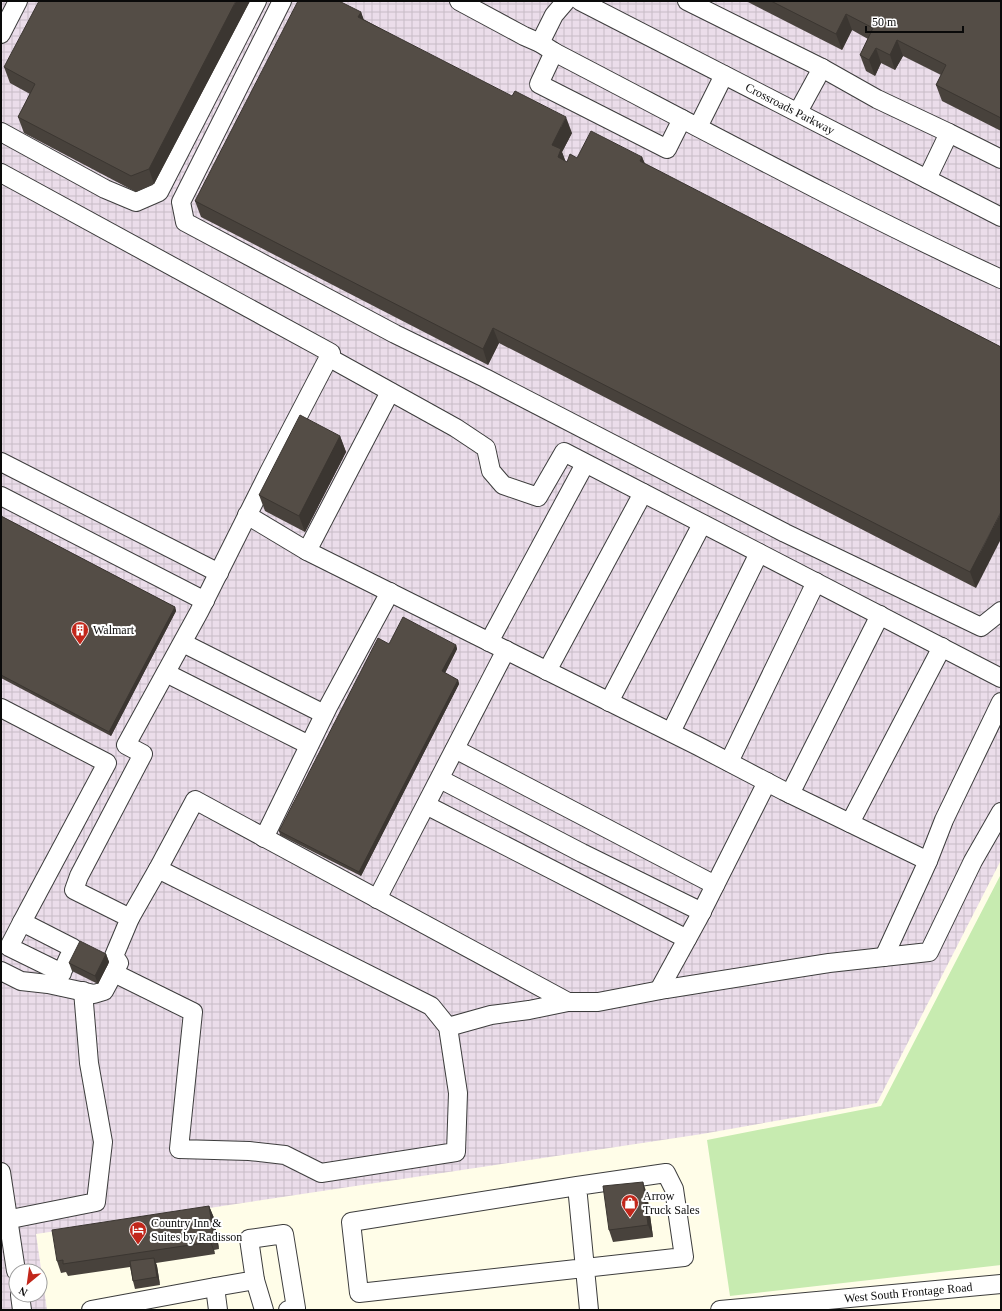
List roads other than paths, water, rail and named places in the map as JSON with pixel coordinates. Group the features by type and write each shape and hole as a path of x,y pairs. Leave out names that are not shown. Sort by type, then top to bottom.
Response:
{"street":[{"path":"1,34 18,1"},
{"path":"1,132 105,189 136,202 159,192 257,1"},
{"path":"282,1 181,202 185,222 395,334 485,378 785,533 982,626 1001,611"},
{"path":"459,1 682,119 929,246 1001,279"},
{"path":"566,1 554,15 539,84 667,149 682,119"},
{"name":"Crossroads Parkway","path":"580,1 1001,217"},
{"path":"687,1 822,68 877,99 1001,159"},
{"path":"798,112 822,68"},
{"path":"698,127 724,74"},
{"path":"927,179 949,133"},
{"path":"1,173 331,353 247,515 205,601 126,745 143,754 79,876 74,890 130,918"},
{"path":"328,357 456,428 486,448 491,471 503,485 538,498 564,452 1001,678"},
{"path":"307,551 390,392"},
{"path":"1,462 219,573"},
{"path":"489,642 585,464"},
{"path":"547,671 643,494"},
{"path":"1,496 205,601"},
{"path":"247,515 307,551 670,732 790,794 928,861"},
{"path":"609,702 702,524"},
{"path":"670,732 759,553"},
{"path":"729,762 816,582"},
{"path":"264,838 324,714 390,592"},
{"path":"790,794 880,615"},
{"path":"182,643 324,714"},
{"path":"850,823 942,647"},
{"path":"377,899 506,650"},
{"path":"166,673 309,745"},
{"path":"884,957 928,861 944,820 1001,702"},
{"path":"1,708 107,763 22,922 5,946 59,979 83,991 94,994 104,991 119,963 114,956 130,918 195,800 568,1002"},
{"path":"455,750 715,885"},
{"path":"440,778 582,853 702,912"},
{"path":"658,990 702,912 767,782"},
{"path":"426,805 687,939"},
{"path":"448,1027 490,1015 529,1010 568,1002 598,1002 658,990 829,963 929,952 973,861 1001,812"},
{"path":"114,973 193,1012 179,1149 249,1151 285,1155 321,1173 456,1152 458,1093 448,1027 431,1006 158,869"},
{"path":"22,922 73,948 59,979"},
{"path":"1,971 22,981 59,979"},
{"path":"5,1220 96,1202 102,1142 88,1063 83,991"},
{"path":"1,1172 5,1220 14,1263"},
{"path":"666,1173 674,1189 684,1257 359,1293 351,1222 577,1186 666,1173"},
{"path":"577,1186 589,1310"},
{"path":"264,1310 255,1280 249,1239 284,1234 296,1308 288,1310"},
{"path":"90,1310 255,1280"},
{"name":"West South Frontage Road","path":"720,1310 1001,1284"},
{"path":"215,1287 218,1310"}],"place":[{"name":"Walmart","path":"80,645"},
{"name":"Arrow Truck Sales","path":"630,1218"},
{"name":"Country Inn & Suites by Radisson","path":"138,1245"}]}
